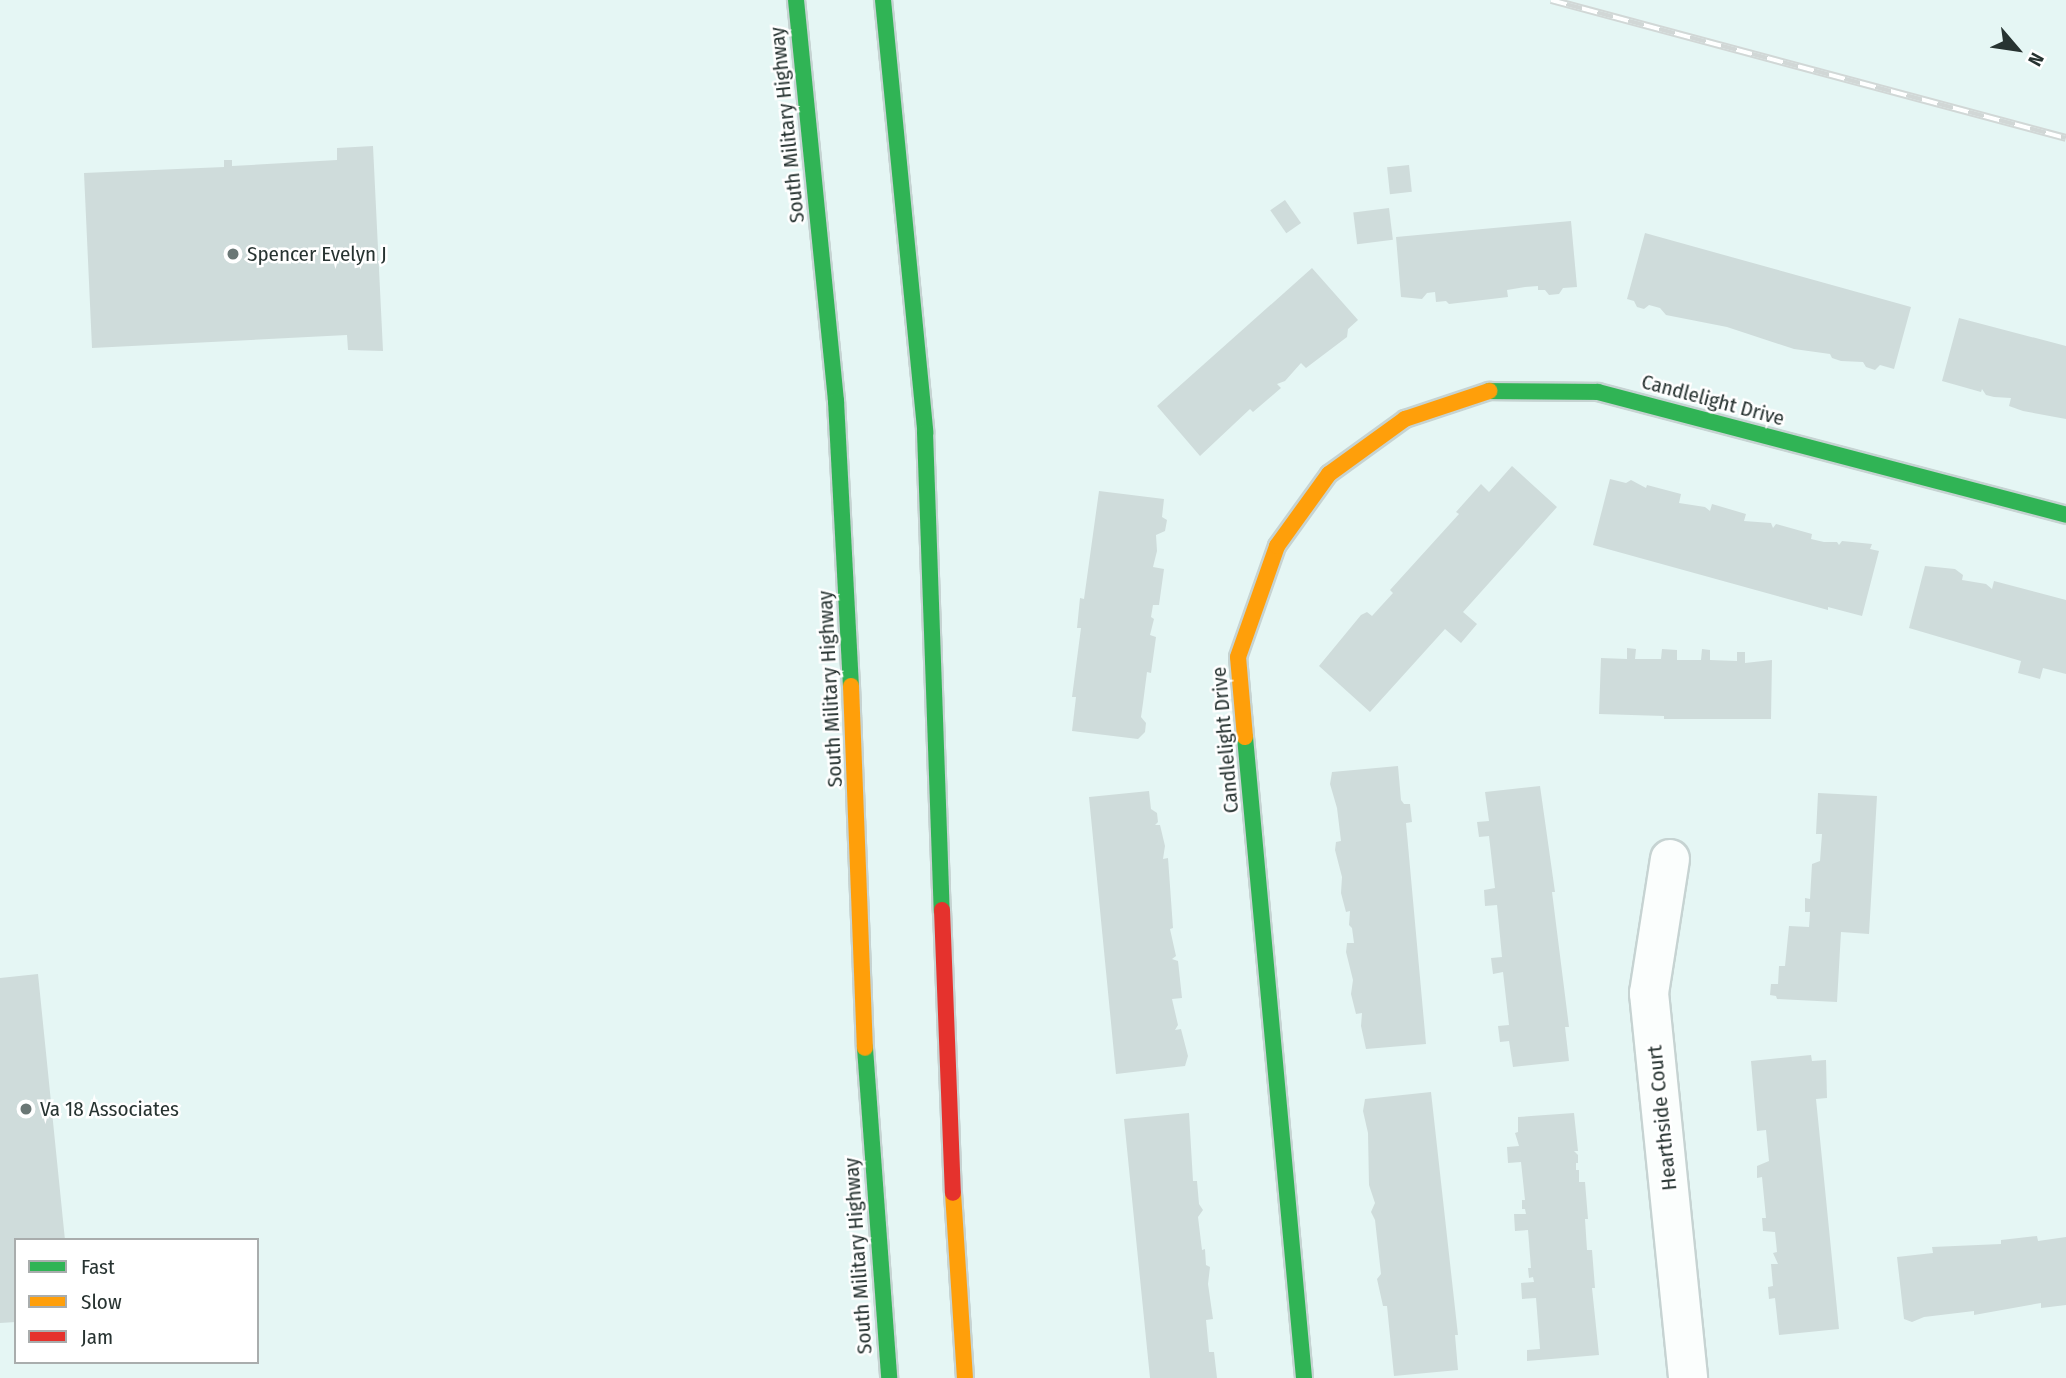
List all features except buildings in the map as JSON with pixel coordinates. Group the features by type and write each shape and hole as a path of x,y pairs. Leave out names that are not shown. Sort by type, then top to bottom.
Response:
{"main road":[{"name":"South Military Highway","path":"796,0 836,401 852,695 866,1067 889,1378"},
{"path":"883,0 925,432 955,1257 965,1378"},
{"name":"Candlelight Drive","path":"1304,1378 1238,657 1277,546 1329,474 1405,419 1491,390 1598,392 2066,515"}],"street":[{"name":"Hearthside Court","path":"1670,859 1649,993 1688,1378"}],"railway":[{"path":"1551,0 2066,138"}],"traffic: fast":[{"path":"796,0 836,401 851,686"},
{"path":"883,0 925,432 942,910"},
{"path":"1489,391 1598,392 2066,515"},
{"path":"1245,737 1304,1378"},
{"path":"865,1048 889,1378"}],"traffic: slow":[{"path":"1245,737 1238,657 1277,546 1329,474 1405,419 1489,391"},
{"path":"851,686 865,1048"},
{"path":"953,1193 965,1378"}],"traffic: jam":[{"path":"942,910 953,1193"}],"place":[{"name":"Spencer Evelyn J","path":"233,254"},
{"name":"Va 18 Associates","path":"26,1109"}]}
